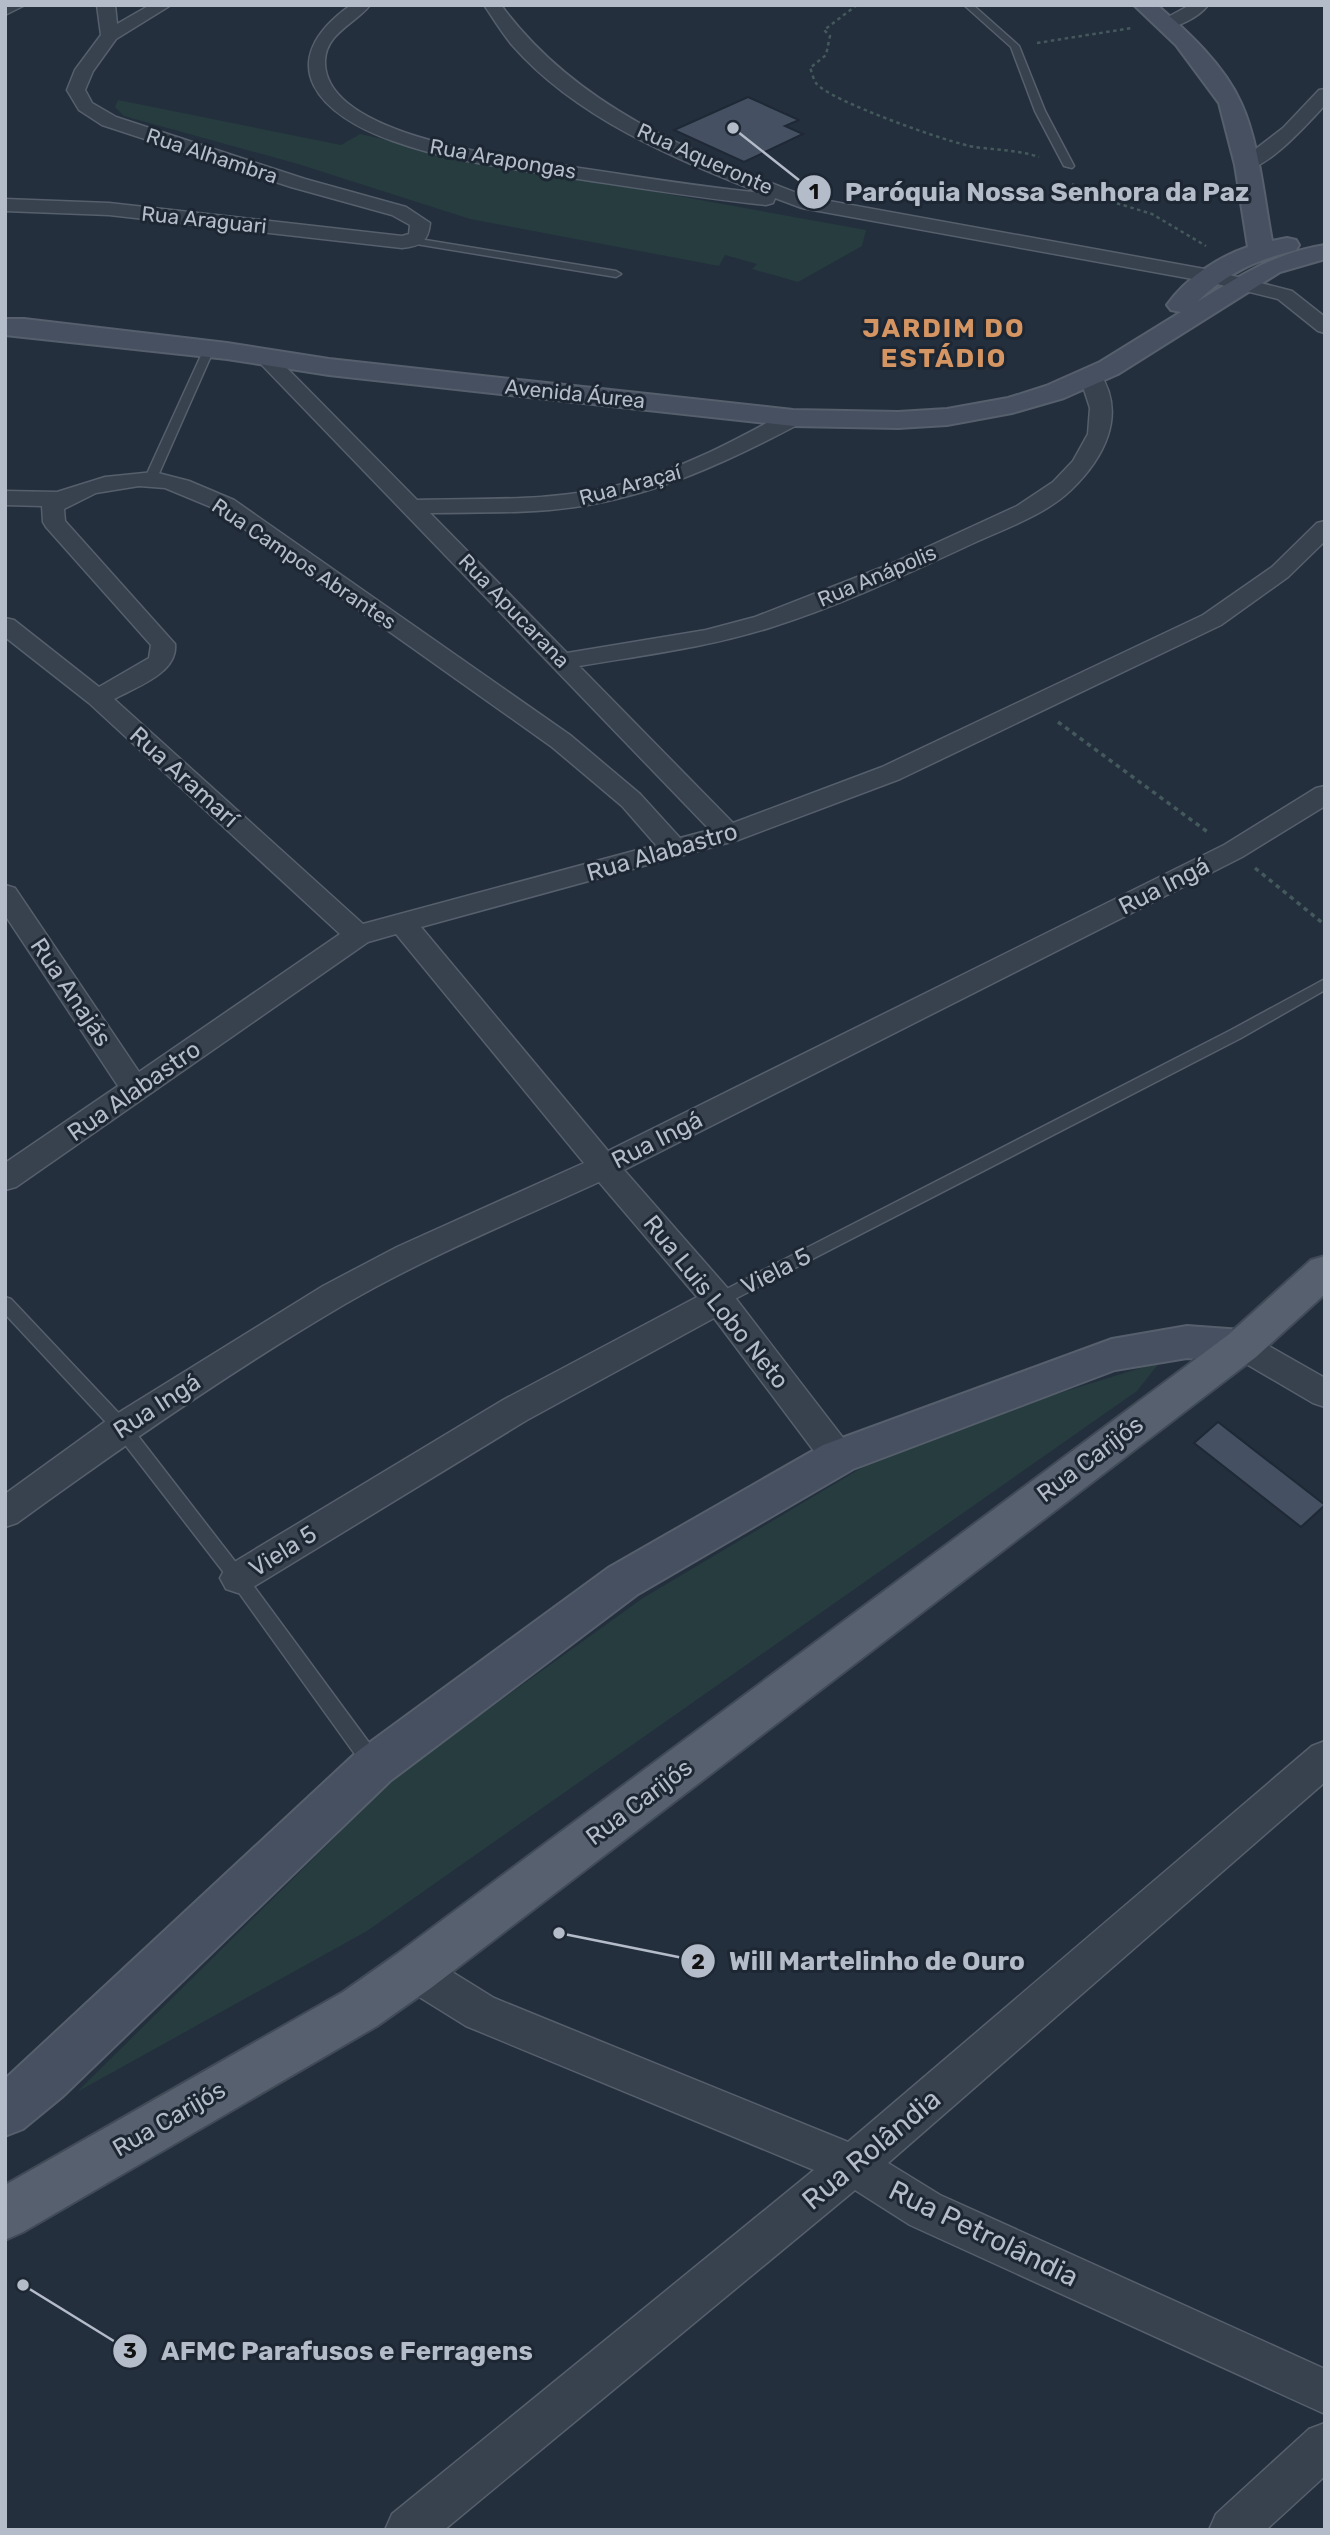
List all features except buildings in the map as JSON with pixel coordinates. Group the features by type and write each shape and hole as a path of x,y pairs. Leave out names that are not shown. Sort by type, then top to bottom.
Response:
{"main road":[{"name":"Rua Carijós","path":"5,2214 360,2009 1242,1346 1325,1271"}],"street":[{"path":"5,10 17,5"},
{"path":"106,5 110,35 163,5"},
{"name":"Rua Arapongas","path":"362,5 331,30 318,45 315,61 318,78 327,94 345,111 369,125 397,137 486,158 706,193 802,202"},
{"name":"Rua Aqueronte","path":"492,5 528,55 643,134 802,202 1210,276 1286,296 1325,300"},
{"path":"1144,5 1166,23 1202,61 1230,103 1247,165 1266,259 1283,281 1286,296 1325,327"},
{"path":"1166,23 1194,11 1200,5"},
{"name":"Rua Alhambra","path":"110,35 84,70 76,90 85,106 109,121 146,135 298,183 399,211 420,223 422,230 419,236 408,241"},
{"path":"1247,165 1290,132 1325,94"},
{"name":"Rua Araguari","path":"5,205 109,209 408,241"},
{"path":"1266,259 1325,242"},
{"path":"1266,259 1325,253"},
{"name":"Avenida Áurea","path":"1134,351 1210,276 1230,261 1266,259"},
{"name":"Avenida Áurea","path":"5,327 209,349 328,367 793,418 898,420 947,417 1012,405 1091,377 1245,286 1266,259"},
{"name":"Rua Apucarana","path":"267,359 414,507 729,834"},
{"path":"297,390 328,367"},
{"name":"Rua Anápolis","path":"562,661 707,637 764,622 901,568 1025,511 1061,487 1082,464 1099,434 1101,408 1091,377"},
{"name":"Rua Araçaí","path":"414,507 554,502 597,497 704,465 793,418"},
{"name":"Rua Campos Abrantes","path":"5,498 57,499 103,485 152,478 226,505 561,741 631,800 675,849"},
{"path":"57,499 52,507 54,522 163,644 164,654 159,663 98,698"},
{"name":"Rua Alabastro","path":"5,1179 358,935 729,834 891,773 1212,620 1280,572 1325,528"},
{"name":"Rua Aramarí","path":"5,625 98,698 358,935"},
{"name":"Rua Ingá","path":"5,1513 122,1428 334,1296 408,1256 604,1167 1233,851 1325,794"},
{"name":"Rua Anajás","path":"5,894 136,1090"},
{"name":"Rua Luis Lobo Neto","path":"402,923 604,1167 719,1300 838,1457"},
{"name":"Viela 5","path":"238,1578 514,1410 719,1300"},
{"path":"5,2111 44,2079 374,1766 623,1581 838,1457 1112,1355 1186,1342 1242,1346 1325,1394"},
{"name":"Rua Rolândia","path":"408,2530 853,2165 1325,1758"},
{"name":"Rua Petrolândia","path":"414,1970 480,2012 853,2165 925,2210 1325,2392"},
{"path":"1232,2530 1325,2445"}],"lane":[{"path":"968,5 1015,46 1041,111 1069,166"},
{"path":"408,241 616,274"},
{"path":"152,478 209,349"},
{"name":"Viela 5","path":"719,1300 1236,1034 1325,984"},
{"path":"5,1303 122,1428 238,1578 374,1766"}],"path":[{"path":"706,5 716,5"},
{"path":"857,5 824,30 830,36 826,55 810,68 816,83 832,96 973,147 1016,150 1069,166 1065,180 1100,198 1152,214 1230,261"},
{"path":"1015,46 1166,23"},
{"path":"1035,704 1233,851 1325,925"}],"green space":[{"path":"118,100 341,145 360,134 462,157 866,230 862,246 798,282 752,269 757,264 725,255 719,266 470,219 298,164 124,116 115,107"},
{"path":"1160,1362 1137,1391 367,1931 77,2092 401,1772 643,1598 868,1464 1014,1407"}],"place":[{"name":"Paróquia Nossa Senhora da Paz","path":"733,128"},
{"name":"Will Martelinho de Ouro","path":"559,1933"},
{"name":"AFMC Parafusos e Ferragens","path":"23,2285"}],"district":[{"name":"JARDIM DO ESTÁDIO","path":"944,343"}]}
